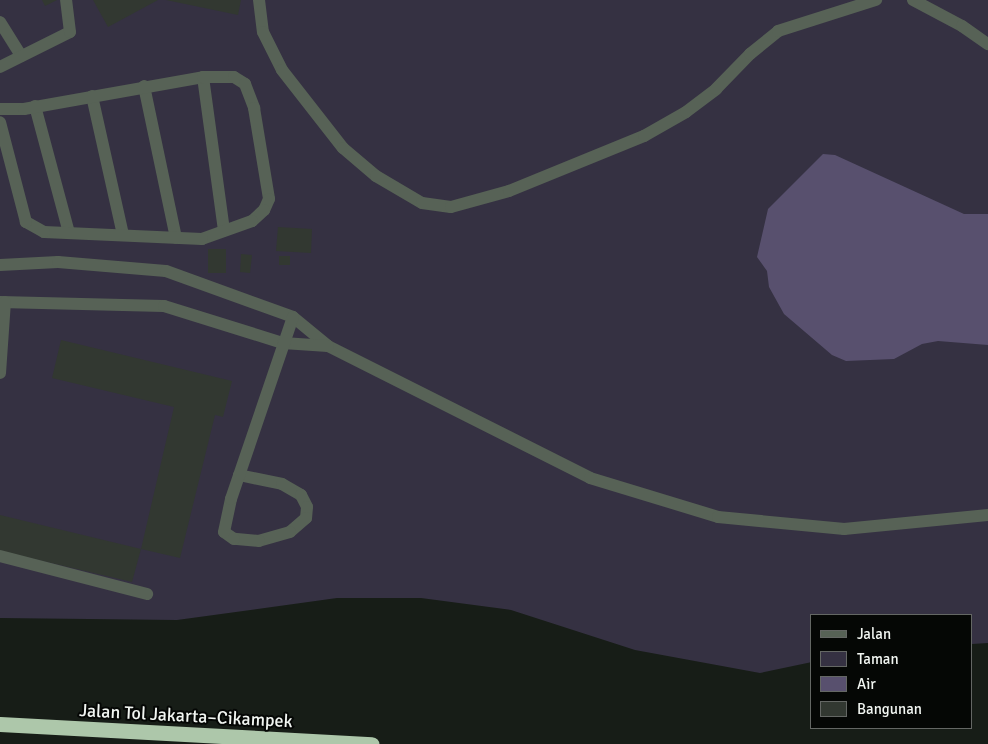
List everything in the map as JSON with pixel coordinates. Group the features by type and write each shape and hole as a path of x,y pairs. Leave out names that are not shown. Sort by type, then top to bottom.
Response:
{"highway":[{"name":"Jalan Tol Jakarta–Cikampek","path":"0,724 371,744"}],"lane":[{"path":"0,66 70,32 66,0"},
{"path":"259,0 264,32 282,70 343,148 376,176 422,203 451,207 509,191 644,136 693,106 778,31 876,0"},
{"path":"913,0 962,26 988,44"},
{"path":"0,22 21,56"},
{"path":"203,77 224,231"},
{"path":"203,77 234,77 245,84 254,108 269,199 264,210 252,221 202,239 44,232 26,222 0,115 35,106 144,86 203,77"},
{"path":"144,86 176,238"},
{"path":"92,96 123,235"},
{"path":"35,106 69,233"},
{"path":"0,266 58,262 166,270 292,318 328,346 590,478 718,517 844,529 988,515"},
{"path":"0,373 3,302 164,306 283,343 328,346"},
{"path":"239,475 282,484 301,496 307,507 306,518 290,532 266,539 230,538 224,532 223,524 239,475 283,343 292,318"},
{"path":"0,556 147,594"}],"green space":[{"path":"0,0 988,0 988,643 973,644 973,614 810,614 810,662 760,673 635,650 511,610 421,598 337,598 177,620 0,618"}],"water":[{"path":"823,154 835,155 964,214 988,214 988,345 938,341 922,344 894,359 846,361 832,355 784,314 769,287 767,271 757,257 768,209"}],"building":[{"path":"42,0 57,0 45,6"},
{"path":"93,0 158,0 108,27"},
{"path":"166,0 241,0 238,15"},
{"path":"278,227 312,229 311,253 276,251"},
{"path":"208,249 226,249 226,273 208,273"},
{"path":"241,254 252,255 250,273 240,272"},
{"path":"279,256 290,256 290,265 279,265"},
{"path":"61,340 232,381 223,417 215,415 180,558 141,549 174,407 52,378"},
{"path":"0,515 141,549 132,582 0,551"}]}
